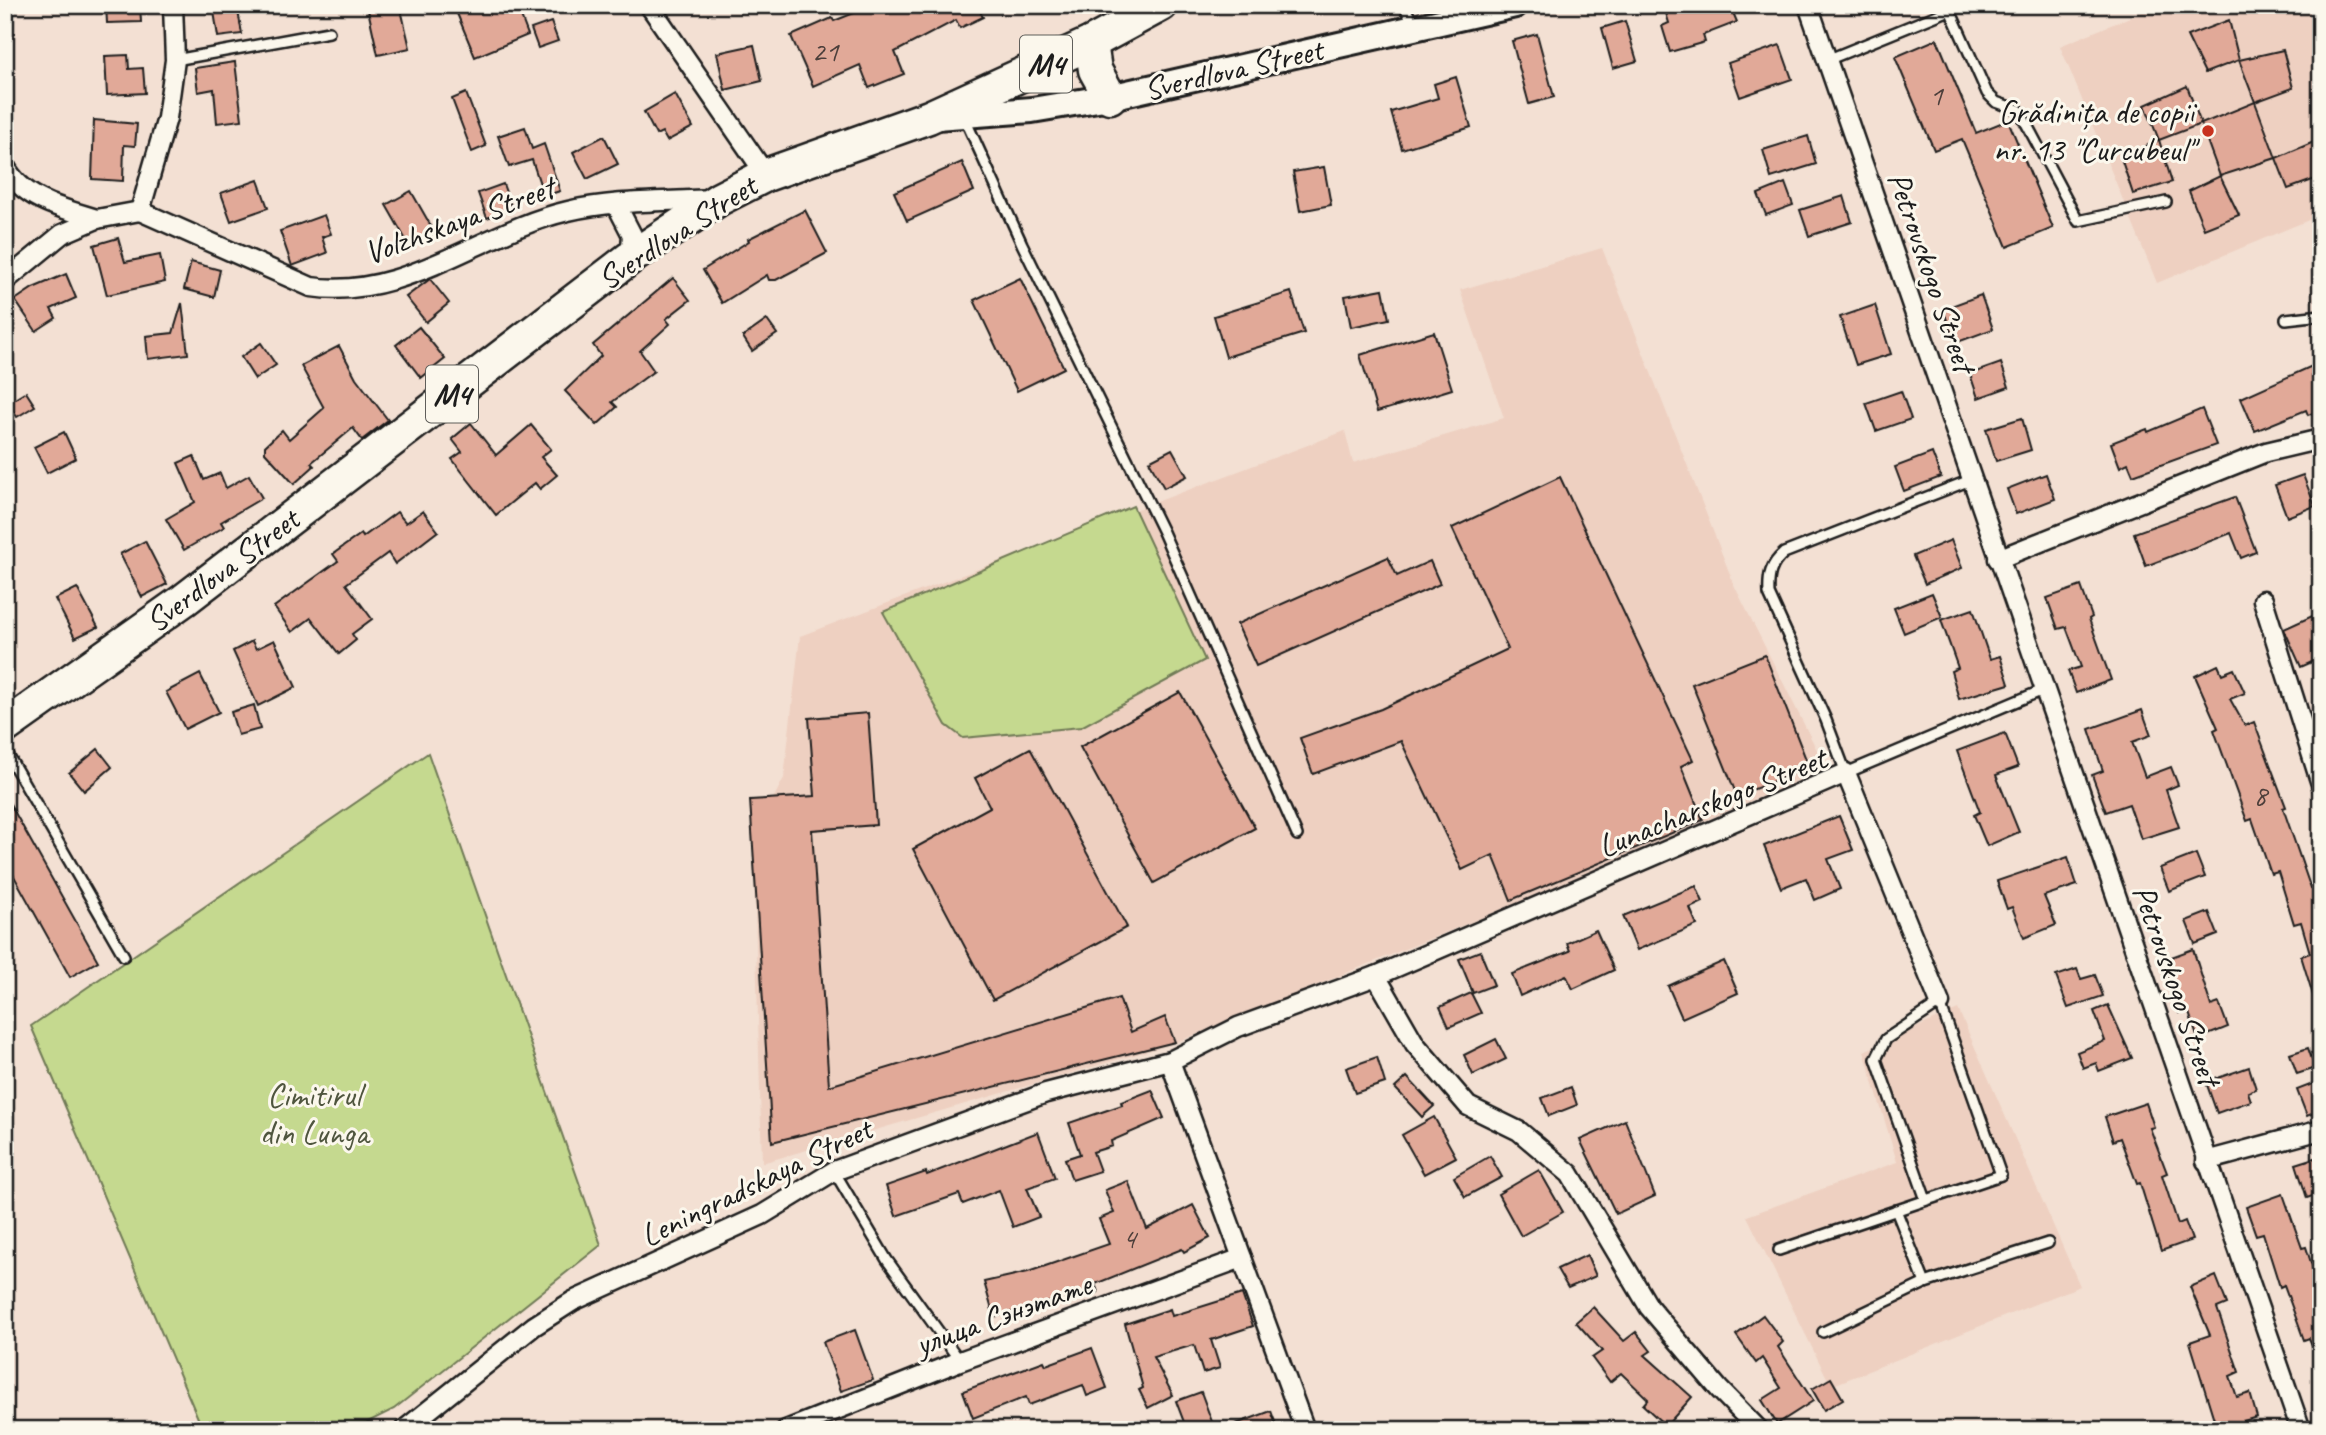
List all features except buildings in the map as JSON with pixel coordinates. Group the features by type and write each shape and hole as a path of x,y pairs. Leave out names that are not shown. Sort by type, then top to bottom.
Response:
{"highway":[{"name":"M4","path":"929,117 1091,43 1161,5"},
{"path":"1091,43 1095,70 1110,97"},
{"name":"Sverdlova Street","path":"5,727 238,559 630,258 719,199 766,175 929,117"}],"street":[{"path":"5,281 62,233 97,219 140,211 167,118 175,60 173,5"},
{"path":"649,5 766,175"},
{"name":"Sverdlova Street","path":"929,117 965,117 1110,97 1515,5"},
{"name":"Petrovskogo Street","path":"1808,5 2301,1430"},
{"path":"5,166 14,183 52,206 97,219"},
{"name":"Volzhskaya Street","path":"140,211 311,287 337,291 391,281 568,211 616,204 719,199"},
{"path":"616,204 632,235 630,258"},
{"path":"1998,559 2266,452 2321,439"},
{"path":"2263,600 2321,785"},
{"name":"Lunacharskogo Street","path":"1170,1061 1238,1027 1376,975 1846,773 1940,1003"},
{"path":"1376,975 1415,1044 1468,1106 1519,1131 1570,1174 1648,1307 1759,1430"},
{"path":"1170,1061 1305,1430"},
{"name":"Leningradskaya Street","path":"404,1430 534,1326 573,1301 762,1215 834,1171 1046,1093 1170,1061"},
{"path":"2206,1161 2321,1130"},
{"name":"улица Сэнэтате","path":"786,1430 960,1361 1242,1258"}],"lane":[{"path":"1404,5 1416,28"},
{"path":"1827,60 1962,5"},
{"path":"1950,10 1987,93 1996,102 2019,110 2078,221 2166,202"},
{"path":"175,60 329,32"},
{"path":"965,117 1022,244 1163,532 1297,835"},
{"path":"2286,319 2321,316"},
{"path":"1973,479 1784,553 1773,562 1768,577 1769,594 1826,720 1846,773 2043,690"},
{"path":"5,750 124,956"},
{"path":"1779,1250 2001,1175 1940,1003 1886,1039 1876,1059 1926,1200"},
{"path":"834,1171 887,1260 960,1361"},
{"path":"1896,1210 1925,1283"},
{"path":"1823,1332 1925,1283 2048,1243"}],"shaded area":[{"name":"Grădinița de copii nr. 13 \"Curcubeul\"","path":"2159,5 2321,5 2321,215 2157,283 2060,46"},
{"path":"1602,248 1735,587 1826,768 1503,909 1175,1043 762,1163 753,837 784,778 800,636 1345,431 1353,463 1504,418 1460,290"},
{"path":"1958,1009 2080,1286 1831,1386 1747,1216 1897,1162 1864,1051"}],"green space":[{"path":"1133,506 1205,660 1081,727 963,738 946,725 883,612"},
{"name":"Cimitirul din Lunga","path":"428,753 601,1245 394,1409 352,1430 203,1430 31,1026"}],"place":[{"name":"Grădinița de copii nr. 13 \"Curcubeul\"","path":"2208,131"}]}
